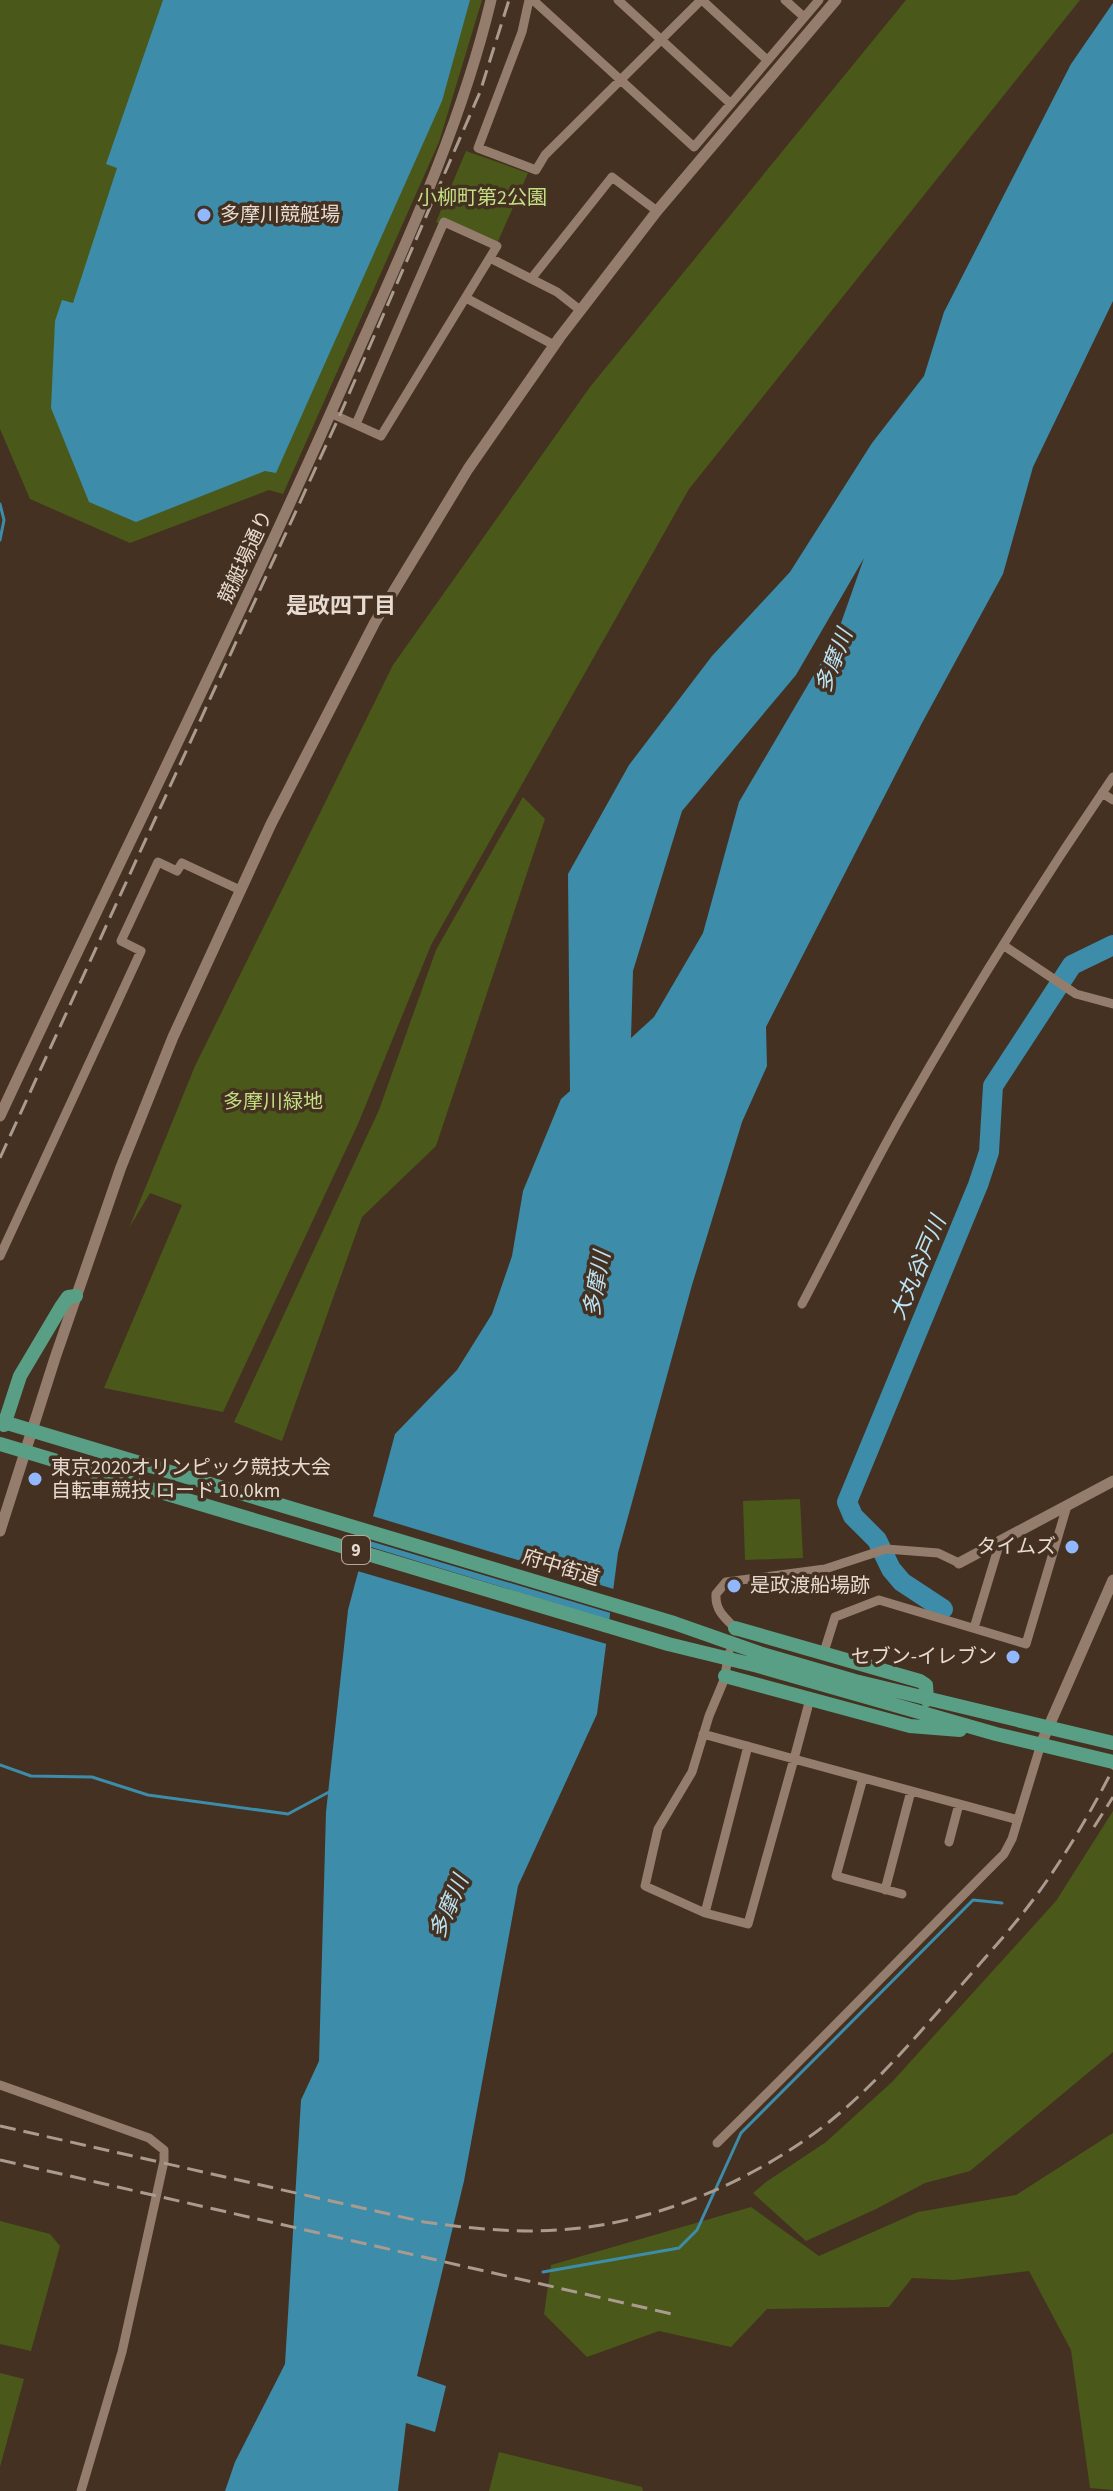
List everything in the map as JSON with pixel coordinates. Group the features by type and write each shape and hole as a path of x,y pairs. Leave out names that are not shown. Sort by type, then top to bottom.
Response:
{"main road":[{"path":"2,1443 20,1376 68,1297 76,1296"},
{"path":"0,1401 15,1393"},
{"path":"0,1410 5,1423"},
{"name":"府中街道","path":"5,1423 674,1623 702,1632 760,1660 996,1734 1113,1762"},
{"name":"府中街道","path":"2,1443 668,1644 760,1660 1113,1743"},
{"path":"735,1628 920,1681 926,1685 927,1700"},
{"path":"725,1676 910,1726 996,1734"}],"street":[{"name":"競艇場通り","path":"0,1116 7,1087 266,557 330,413 446,147 491,0"},
{"path":"767,60 702,0 662,40 621,80 545,155 536,170 478,148 531,0 621,80 694,147 819,0"},
{"path":"618,0 731,104"},
{"path":"785,0 804,17"},
{"path":"0,1531 121,1167 173,1037 238,889 388,600 468,469 580,310 657,211 836,0"},
{"path":"531,279 612,177 657,211"},
{"path":"330,413 381,436 497,246 444,222 356,424"},
{"path":"490,258 557,292 580,310"},
{"path":"466,298 554,345"},
{"path":"802,1304 902,1113 1003,945 1113,777"},
{"path":"1102,793 1113,800"},
{"path":"0,1256 141,951 121,941 158,862 177,871 182,863 238,889"},
{"path":"1003,945 1076,994 1113,1004"},
{"path":"810,1699 748,1924 705,1913 645,1886 658,1829 692,1772 725,1676 735,1628 716,1604 717,1590 726,1582 825,1569 881,1550 938,1553 959,1563 1113,1481"},
{"path":"823,1655 835,1617 879,1600 1026,1644 1067,1506"},
{"path":"974,1628 1000,1542"},
{"path":"717,2143 1004,1854 1047,1727 1113,1580"},
{"path":"703,1734 1018,1820"},
{"path":"705,1913 748,1746"},
{"path":"863,1778 836,1876 902,1894"},
{"path":"885,1890 911,1791"},
{"path":"949,1842 959,1804"},
{"path":"0,2085 149,2138 164,2150 122,2352 81,2491"}],"green space":[{"name":"多摩川競艇場","path":"0,0 482,0 439,142 283,494 269,490 130,543 30,499 0,429"},
{"name":"多摩川緑地","path":"906,0 1080,0 689,489 431,945 358,1124 223,1412 104,1388 182,1205 150,1193 129,1228 195,1066 393,665 590,387"},
{"name":"小柳町第2公園","path":"466,151 528,173 496,246 436,222"},
{"path":"523,797 545,819 436,1146 362,1217 282,1441 234,1422 379,1110 436,950"},
{"path":"800,1499 803,1558 745,1560 743,1501"},
{"path":"1113,1811 1113,2052 970,2171 925,2183 806,2241 753,2193 826,2142 892,2082 1056,1901"},
{"path":"1113,2133 1113,2490 1090,2488 1071,2350 1029,2271 954,2280 912,2278 889,2307 767,2309 731,2347 659,2331 587,2357 544,2314 551,2265 751,2207 819,2256 918,2212 1016,2195"},
{"path":"0,2221 50,2234 60,2246 31,2351 0,2344"},
{"path":"0,2373 24,2379 0,2467"},
{"path":"499,2452 642,2487 643,2491 489,2491"}],"water":[{"name":"多摩川競艇場","path":"163,0 470,0 442,101 276,473 265,471 136,522 89,502 51,408 55,321 62,300 73,303 117,168 106,164"},
{"name":"多摩川","path":"1113,3 1113,301 1033,467 1003,574 922,723 766,1027 767,1066 742,1122 692,1285 618,1553 597,1714 518,1886 464,2181 417,2376 446,2386 435,2432 406,2423 398,2491 225,2491 235,2462 285,2364 301,2100 319,2061 326,1812 348,1610 395,1434 457,1370 492,1314 512,1256 523,1191 561,1099 570,1091 568,874 629,765 712,656 790,572 872,443 924,376 944,312 1071,64","holes":["864,558 836,637 739,802 703,933 654,1017 631,1038 633,971 682,811 796,675"]}],"pier":[{"path":"369,1515 617,1590 614,1614 363,1539"},
{"path":"361,1544 613,1621 610,1645 354,1570"}],"waterway":[{"path":"0,504 4,520 0,540"},
{"name":"大丸谷戸川","path":"943,1609 902,1582 891,1569 877,1540 853,1516 847,1502 978,1185 989,1152 993,1086 1072,965 1113,945"},
{"path":"0,1765 31,1776 92,1777 148,1795 288,1814 329,1792"},
{"path":"543,2272 679,2248 697,2230 741,2133 973,1900 1002,1903"}],"railway":[{"path":"0,1158 339,417 480,92 509,0"},
{"path":"0,2126 424,2222 540,2231 593,2226 665,2209 735,2181 769,2163 829,2122 878,2077 1033,1901 1070,1846 1113,1769"},
{"path":"1094,1827 1113,1797"},
{"path":"0,2160 672,2314"}],"place":[{"name":"多摩川競艇場","path":"204,215"},
{"name":"東京2020オリンピック競技大会 自転車競技 ロード 10.0km","path":"35,1479"},
{"name":"タイムズ","path":"1072,1547"},
{"name":"是政渡船場跡","path":"734,1586"},
{"name":"セブン-イレブン","path":"1013,1657"}],"district":[{"name":"是政四丁目","path":"341,606"}]}
